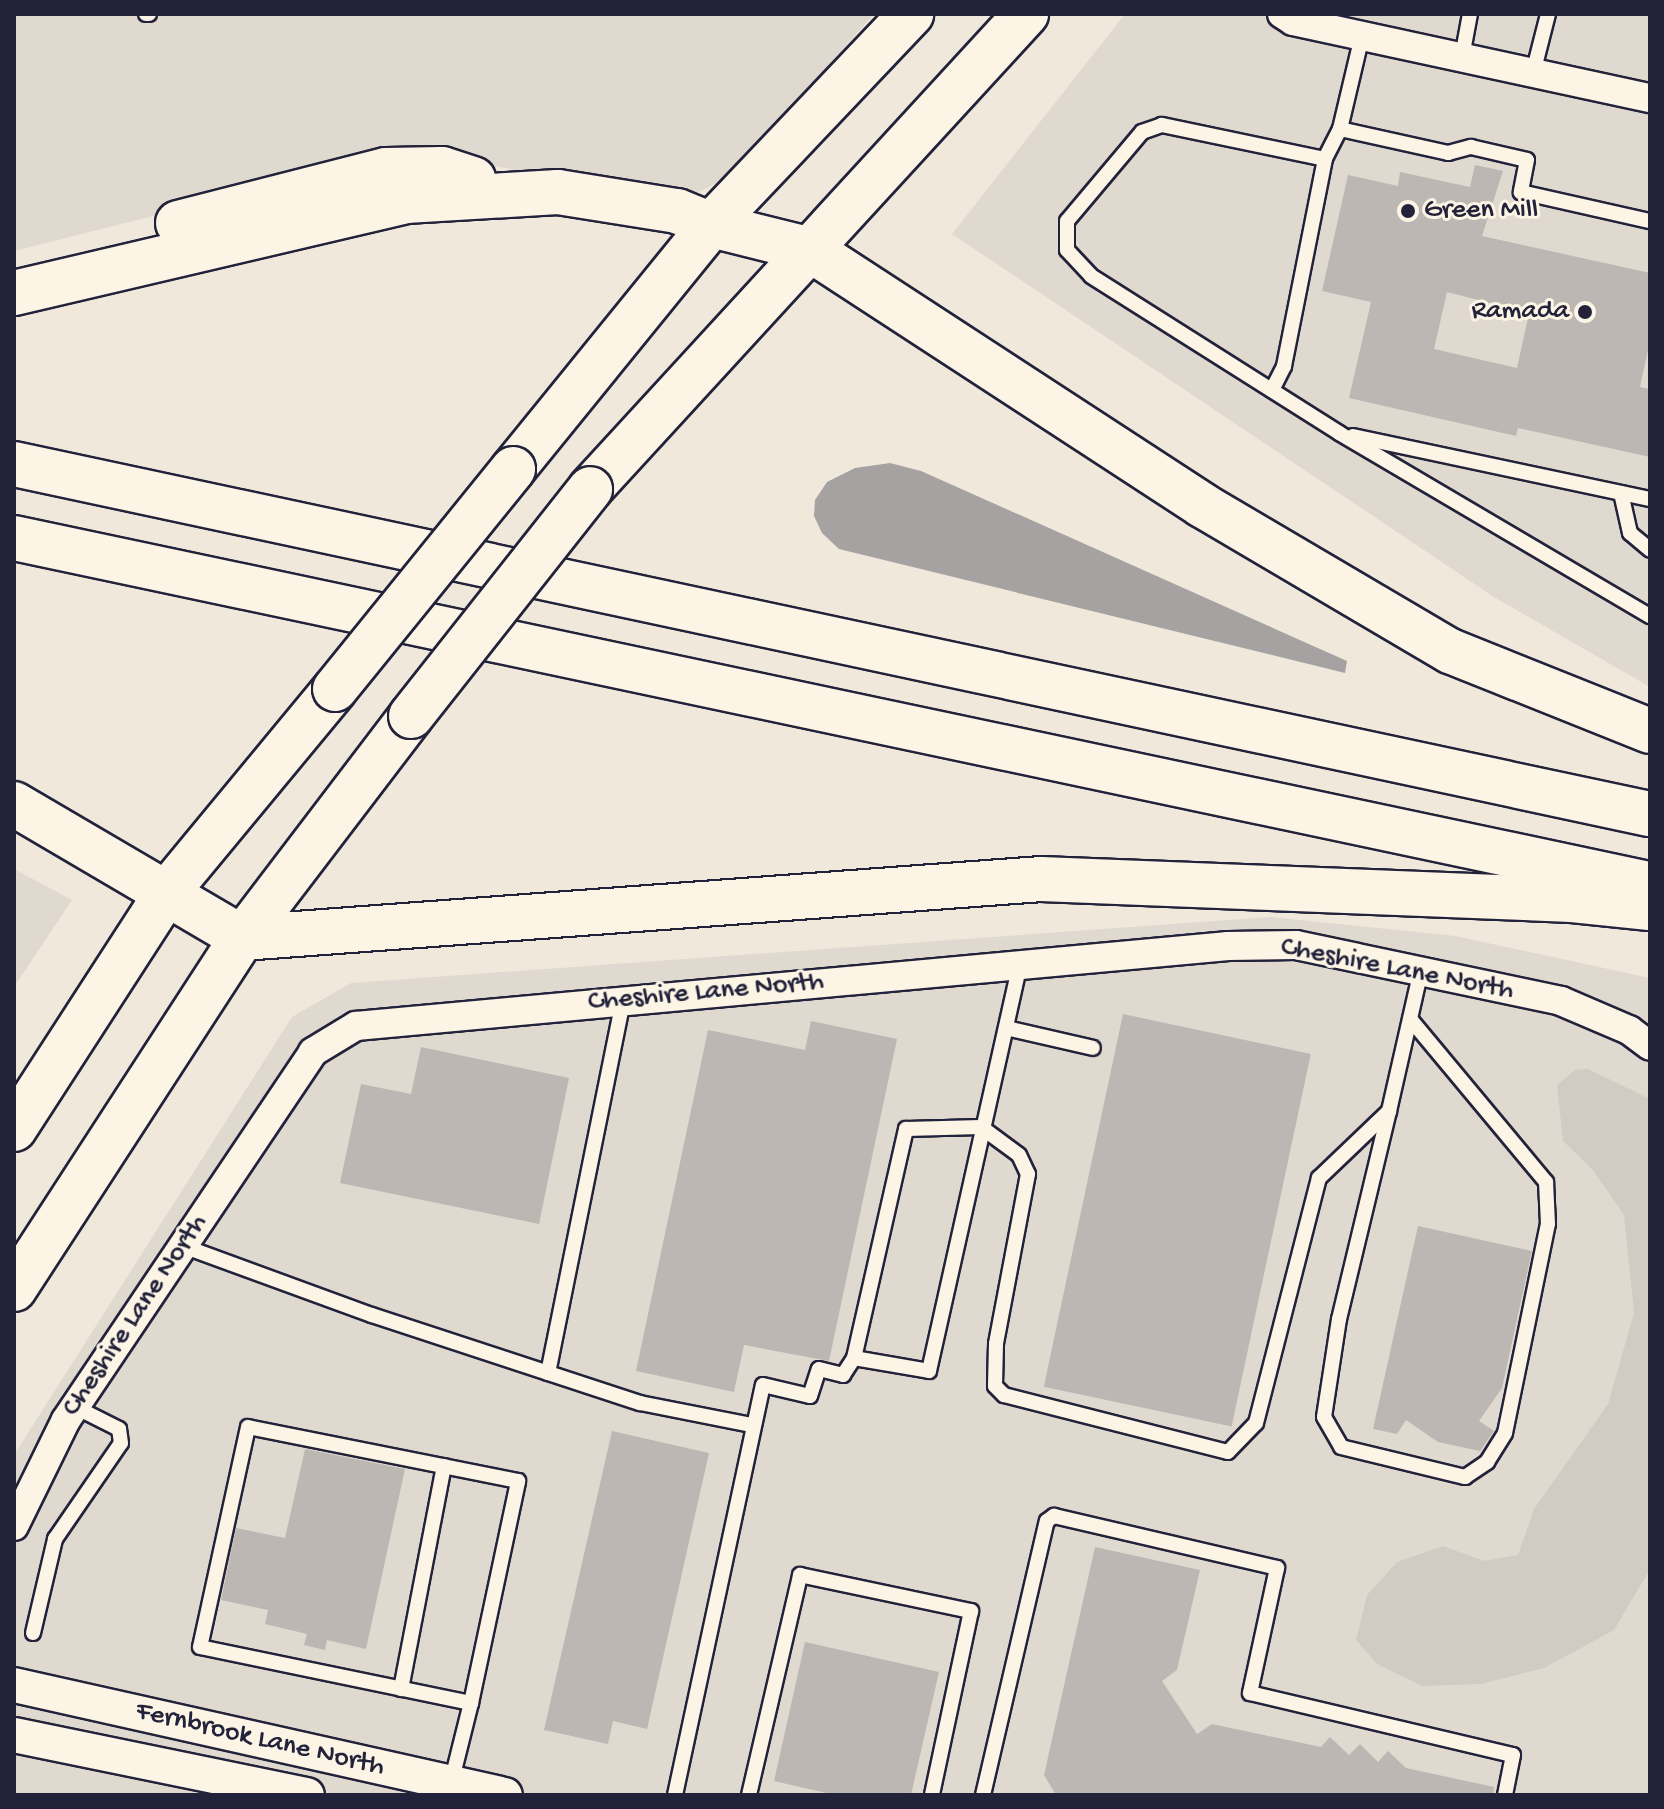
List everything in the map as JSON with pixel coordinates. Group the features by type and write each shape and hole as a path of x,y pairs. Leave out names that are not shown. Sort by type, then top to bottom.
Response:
{"main road":[{"path":"14,1129 168,891 711,225 911,14"},
{"path":"14,1289 242,938 411,716 590,489 1026,14"},
{"path":"14,265 386,170 442,169 514,191"},
{"path":"14,293 406,201 514,191 558,192 677,211 711,225 811,250 1202,505 1450,651 1650,731"},
{"path":"14,464 1650,814"},
{"path":"14,538 1650,884"},
{"path":"14,804 168,891 242,938 1041,879 1572,900 1650,908"}],"street":[{"path":"1282,14 1362,36 1650,98"},
{"name":"Cheshire Lane North","path":"14,1526 31,1484 75,1407 313,1052 332,1036 380,1022 1020,965 1296,945 1561,1001 1629,1030 1650,1046"},
{"name":"Fernbrook Lane North","path":"14,1685 505,1795"},
{"name":"Fernbrook Lane North","path":"14,1735 260,1790 307,1795"}],"lane":[{"path":"1462,57 1470,14"},
{"path":"1533,73 1548,14"},
{"path":"1272,390 1284,366 1325,159 1340,129 1362,36"},
{"path":"1325,159 1162,125 1142,132 1067,221 1067,250 1091,276 1339,433 1650,616"},
{"path":"1340,129 1448,153 1471,147 1527,160 1521,192 1650,221"},
{"path":"1339,433 1650,499"},
{"path":"1621,493 1630,533 1650,550"},
{"path":"854,1358 929,1371 981,1127 1020,965"},
{"path":"1410,1019 1546,1182 1548,1224 1505,1433 1487,1462 1465,1477 1341,1447 1324,1417 1339,1319 1421,970"},
{"path":"548,1373 623,1000"},
{"path":"1006,1028 1093,1048"},
{"path":"675,1795 751,1425 763,1385 810,1396 819,1369 843,1375 854,1358 906,1129 981,1127 1019,1155 1028,1174 996,1344 995,1386 1004,1395 1228,1452 1256,1423 1319,1178 1389,1111"},
{"path":"183,1246 640,1403 751,1425"},
{"path":"33,1633 55,1539 121,1443 119,1429 75,1407"},
{"path":"451,1784 471,1703 518,1481 248,1427 200,1647 471,1703"},
{"path":"401,1689 444,1466"},
{"path":"983,1795 1047,1521 1054,1516 1277,1568 1250,1693 1513,1755 1505,1795"},
{"path":"749,1795 800,1575 971,1611 932,1795"}],"shaded area":[{"path":"14,14 874,14 731,175 701,191 675,198 410,151 14,251"},
{"path":"1125,14 1650,14 1650,687 1494,597 952,234"},
{"path":"890,463 921,471 1347,661 1345,673 839,549 822,533 814,516 815,500 827,482 855,468"},
{"path":"14,869 72,900 14,987"},
{"path":"1271,917 1455,936 1650,978 1650,1795 14,1795 14,1455 292,1017 351,983"},
{"path":"1588,1069 1650,1099 1649,1571 1614,1630 1544,1668 1481,1684 1422,1686 1377,1664 1356,1640 1367,1595 1397,1562 1443,1546 1484,1561 1518,1555 1534,1509 1608,1404 1634,1313 1624,1215 1593,1170 1563,1141 1557,1085 1575,1070"}],"building":[{"name":"Ramada","path":"1475,165 1503,171 1482,236 1650,273 1650,341 1640,387 1650,389 1650,457 1518,428 1516,436 1349,398 1371,302 1322,291 1348,175 1398,186 1400,172 1470,187","holes":["1447,292 1529,313 1517,368 1434,349"]},
{"path":"1123,1014 1311,1054 1232,1427 1044,1387"},
{"path":"811,1021 897,1039 829,1361 744,1345 734,1392 636,1371 708,1030 805,1050"},
{"path":"421,1047 569,1078 539,1224 340,1183 361,1084 411,1094"},
{"path":"1418,1226 1532,1251 1502,1388 1479,1421 1494,1431 1480,1451 1438,1442 1406,1420 1397,1434 1373,1429"},
{"path":"612,1431 709,1453 647,1729 613,1721 608,1744 544,1730"},
{"path":"305,1449 405,1469 366,1649 327,1640 325,1650 304,1645 307,1634 265,1624 268,1610 221,1600 236,1528 285,1538"},
{"path":"1095,1547 1200,1570 1177,1670 1162,1681 1197,1734 1212,1724 1321,1747 1330,1737 1349,1755 1360,1744 1378,1762 1388,1751 1406,1768 1494,1787 1493,1795 1056,1795 1044,1775"},
{"path":"805,1642 939,1672 911,1795 835,1795 774,1781"}],"place":[{"name":"Green Mill","path":"1408,211"},
{"name":"Ramada","path":"1585,312"}]}
